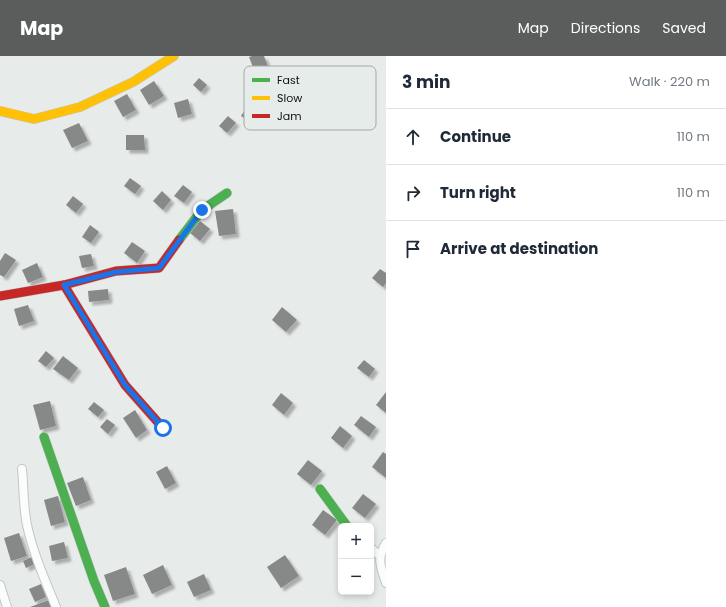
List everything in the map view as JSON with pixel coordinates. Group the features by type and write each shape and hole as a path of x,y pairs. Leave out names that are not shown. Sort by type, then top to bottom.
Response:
{"street":[{"path":"0,111 34,119 80,107 133,82 174,56"},
{"path":"0,296 64,285 116,272 159,268 202,210 227,193"},
{"path":"64,285 125,385 163,428"},
{"path":"44,437 94,581 105,607"},
{"path":"22,469 27,525 39,566 56,607"},
{"path":"320,489 345,523"},
{"path":"386,543 380,556 380,563 386,583"},
{"path":"374,551 380,556"},
{"path":"0,585 7,607"}],"building":[{"path":"264,56 268,66 252,66 249,57"},
{"path":"199,78 207,85 201,92 193,85"},
{"path":"154,81 164,96 149,105 140,90"},
{"path":"127,94 136,110 123,117 114,101"},
{"path":"188,99 192,114 178,118 174,103"},
{"path":"244,111 244,118 241,116"},
{"path":"228,116 236,123 227,133 219,126"},
{"path":"79,123 88,141 72,148 63,130"},
{"path":"126,135 144,135 145,150 126,150"},
{"path":"130,178 141,186 135,194 124,186"},
{"path":"183,185 192,192 184,203 174,196"},
{"path":"162,191 171,200 163,210 153,201"},
{"path":"73,196 83,204 76,213 66,205"},
{"path":"233,209 236,234 219,236 215,211"},
{"path":"200,221 210,229 200,241 190,233"},
{"path":"90,225 99,232 91,243 82,237"},
{"path":"132,242 145,251 137,263 124,253"},
{"path":"5,253 16,260 4,277 0,275 0,261"},
{"path":"91,254 94,266 82,268 79,256"},
{"path":"37,263 43,277 28,283 22,270"},
{"path":"380,269 386,273 386,283 383,287 372,278"},
{"path":"108,289 109,300 89,302 88,291"},
{"path":"28,305 34,321 19,326 14,309"},
{"path":"282,307 297,320 286,332 272,320"},
{"path":"46,351 54,358 46,367 38,361"},
{"path":"63,356 78,368 69,380 53,369"},
{"path":"364,360 375,369 369,377 357,368"},
{"path":"386,392 386,413 376,405"},
{"path":"281,393 293,403 284,415 272,405"},
{"path":"50,401 56,426 40,430 33,405"},
{"path":"94,402 104,410 98,417 88,409"},
{"path":"135,410 147,430 136,438 123,418"},
{"path":"361,416 376,427 369,437 354,425"},
{"path":"107,419 115,425 108,434 100,427"},
{"path":"340,426 352,436 343,448 331,438"},
{"path":"383,452 386,454 386,478 372,467"},
{"path":"308,460 322,471 311,485 297,474"},
{"path":"167,466 176,483 165,489 156,472"},
{"path":"83,477 91,500 76,506 67,483"},
{"path":"363,494 376,504 365,518 352,508"},
{"path":"58,496 65,522 51,526 44,500"},
{"path":"323,510 337,520 325,535 312,525"},
{"path":"19,533 27,556 11,561 4,538"},
{"path":"64,542 68,558 52,561 49,546"},
{"path":"285,555 299,576 281,588 267,567"},
{"path":"32,557 35,564 26,568 23,561"},
{"path":"163,565 172,585 152,594 143,575"},
{"path":"126,567 135,594 113,601 104,575"},
{"path":"204,574 211,590 194,597 187,582"},
{"path":"41,584 46,597 35,602 29,589"},
{"path":"49,600 51,607 30,607"}],"traffic: fast":[{"path":"179,240 202,210 227,193"},
{"path":"44,437 94,581 105,607"},
{"path":"320,489 345,523"}],"traffic: slow":[{"path":"0,111 34,119 80,107 133,82 174,56"}],"traffic: jam":[{"path":"0,296 64,285 116,271 159,268 179,240"},
{"path":"64,285 125,385 163,428"}],"route":[{"path":"163,428 125,385 64,285 116,272 159,268 202,210"}]}
